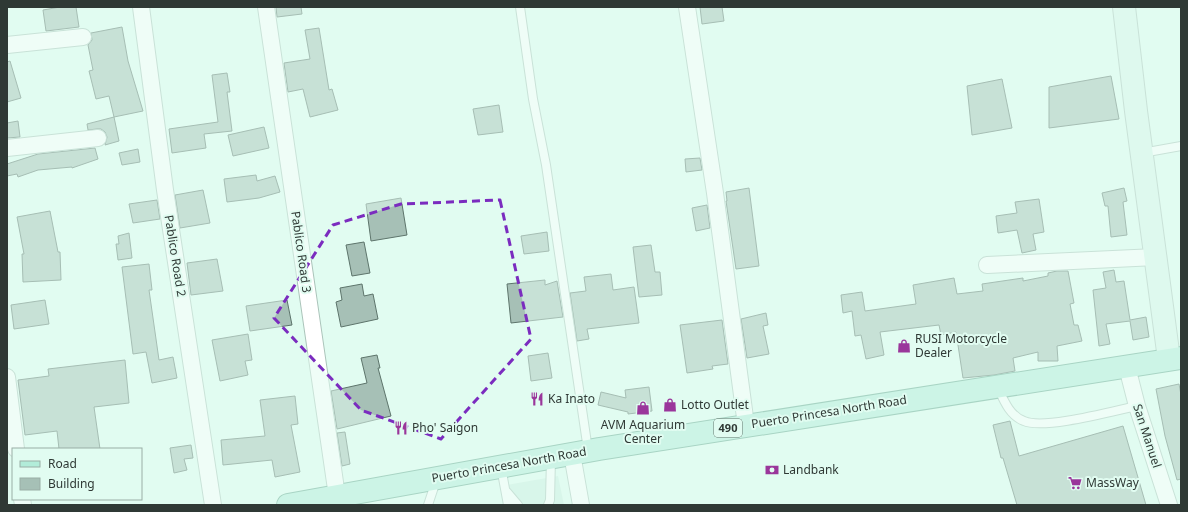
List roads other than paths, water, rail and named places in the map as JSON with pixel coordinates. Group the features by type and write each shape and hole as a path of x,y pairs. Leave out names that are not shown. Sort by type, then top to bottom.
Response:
{"main road":[{"name":"Puerto Princesa North Road","path":"288,505 337,496 362,495 437,478 580,452 1127,367 1175,358"}],"street":[{"name":"Pablico Road 2","path":"141,7 165,190 213,505"},
{"name":"Pablico Road 3","path":"266,7 337,496"},
{"path":"687,7 716,200 746,425"},
{"path":"1124,7 1141,153 1156,257 1175,358"},
{"path":"7,45 82,37"},
{"path":"7,148 98,138"},
{"path":"987,265 1156,257"},
{"name":"San Manuel","path":"1127,367 1137,406 1169,505"},
{"path":"7,377 16,448"},
{"path":"580,452 581,505"}],"lane":[{"path":"520,7 532,99 546,165 580,452"},
{"path":"1141,153 1181,146"},
{"path":"997,386 1007,408 1024,422 1044,424 1137,406"},
{"path":"548,505 550,500 551,458"},
{"path":"501,467 508,505"},
{"path":"428,505 437,478"},
{"path":"506,491 518,505"}],"place":[{"name":"RUSI Motorcycle Dealer","path":"904,346"},
{"name":"Ka Inato","path":"537,399"},
{"name":"Lotto Outlet","path":"670,405"},
{"name":"AVM Aquarium Center","path":"643,408"},
{"name":"Pho' Saigon","path":"401,428"},
{"name":"Landbank","path":"772,470"},
{"name":"MassWay","path":"1075,483"}]}
